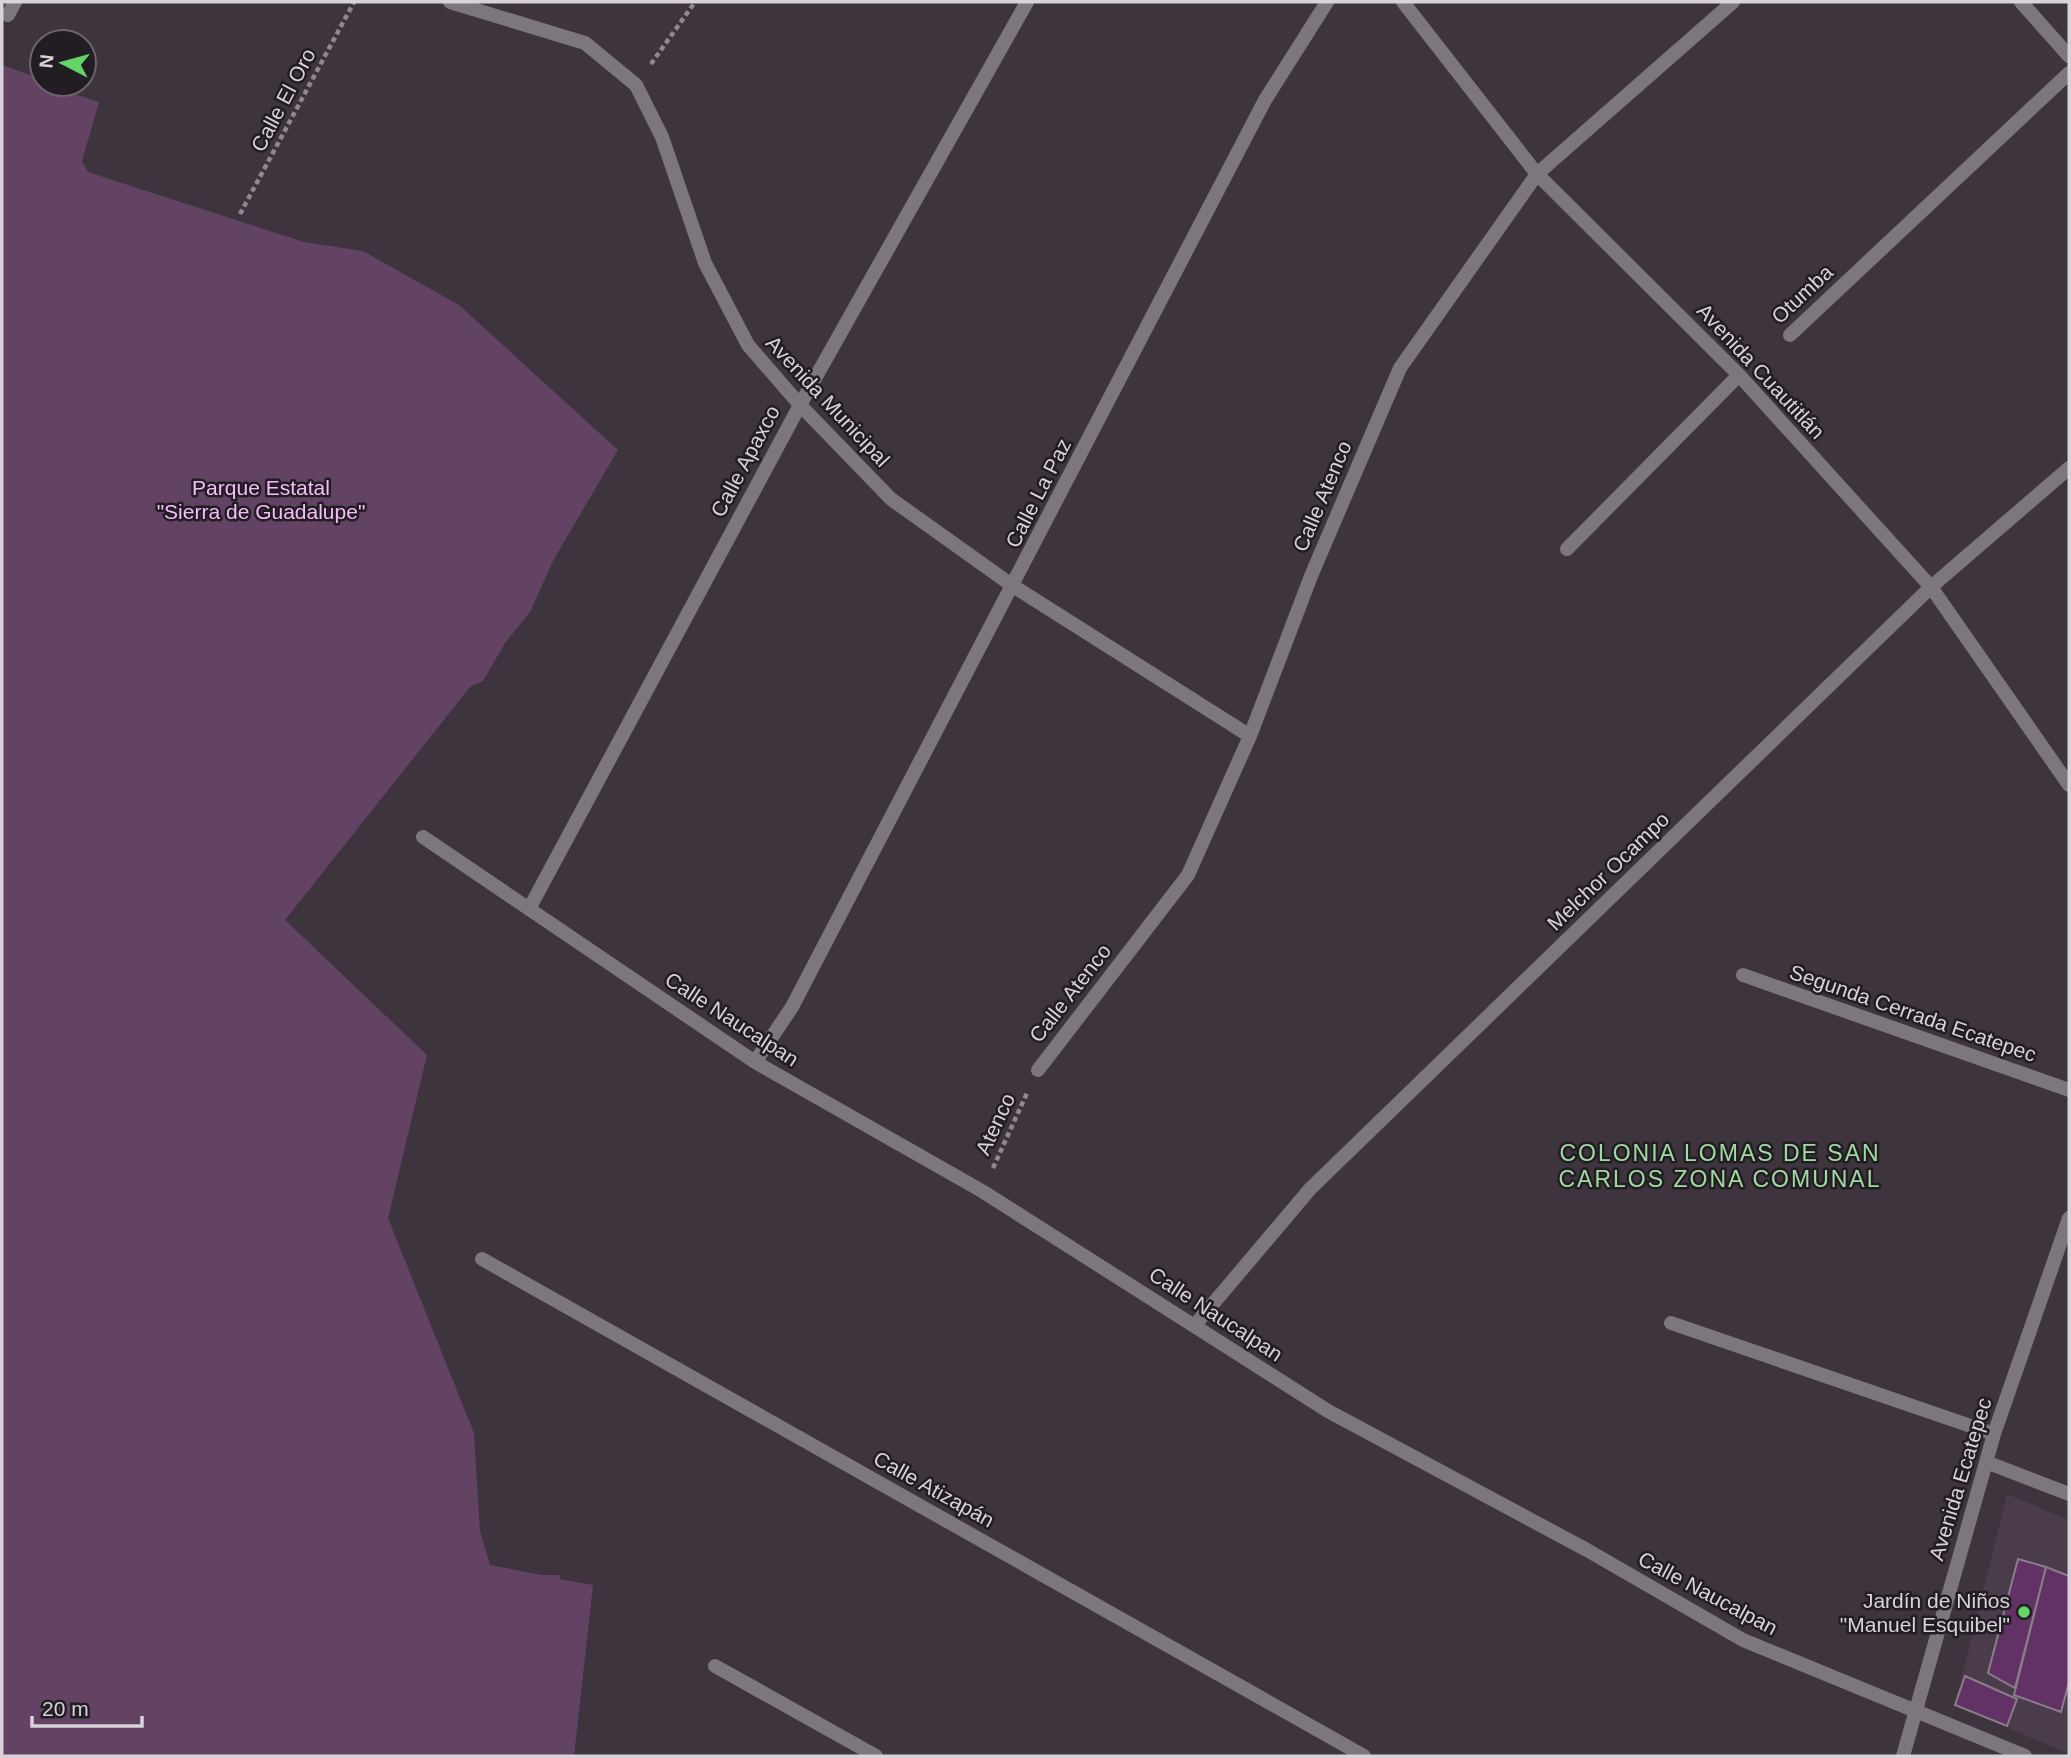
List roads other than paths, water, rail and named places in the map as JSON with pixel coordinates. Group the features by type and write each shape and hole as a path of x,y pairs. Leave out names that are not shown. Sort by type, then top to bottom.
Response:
{"street":[{"name":"Avenida Municipal","path":"450,2 585,43 636,85 662,137 705,263 748,345 800,405 891,499 1013,586 1250,736"},
{"name":"Calle Apaxco","path":"529,909 800,405 1027,2"},
{"name":"Calle La Paz","path":"755,1062 792,1007 1265,100 1327,2"},
{"name":"Avenida Cuautitlán","path":"1403,2 1536,174 1739,375 1931,587 2069,785"},
{"name":"Calle Atenco","path":"1038,1070 1188,875 1250,736 1311,576 1400,368 1536,174 1733,2"},
{"path":"2021,2 2069,56"},
{"name":"Otumba","path":"1790,335 2069,73"},
{"path":"1567,549 1739,375"},
{"name":"Melchor Ocampo","path":"1195,1325 1310,1189 1931,587 2069,468"},
{"name":"Calle Naucalpan","path":"423,837 755,1062 982,1191 1328,1412 1587,1550 1743,1640 2025,1756"},
{"name":"Segunda Cerrada Ecatepec","path":"1743,975 2069,1090"},
{"name":"Avenida Ecatepec","path":"1903,1756 1994,1434 2069,1218"},
{"name":"Calle Atizapán","path":"482,1259 1364,1756"},
{"path":"1671,1323 1994,1434"},
{"path":"1986,1462 2069,1494"},
{"path":"715,1666 876,1756"}],"place":[{"name":"Jardín de Niños \"Manuel Esquibel\"","path":"2024,1612"}],"district":[{"name":"COLONIA LOMAS DE SAN CARLOS ZONA COMUNAL","path":"1720,1166"}],"park label":[{"name":"Parque Estatal \"Sierra de Guadalupe\"","path":"261,499"}]}
